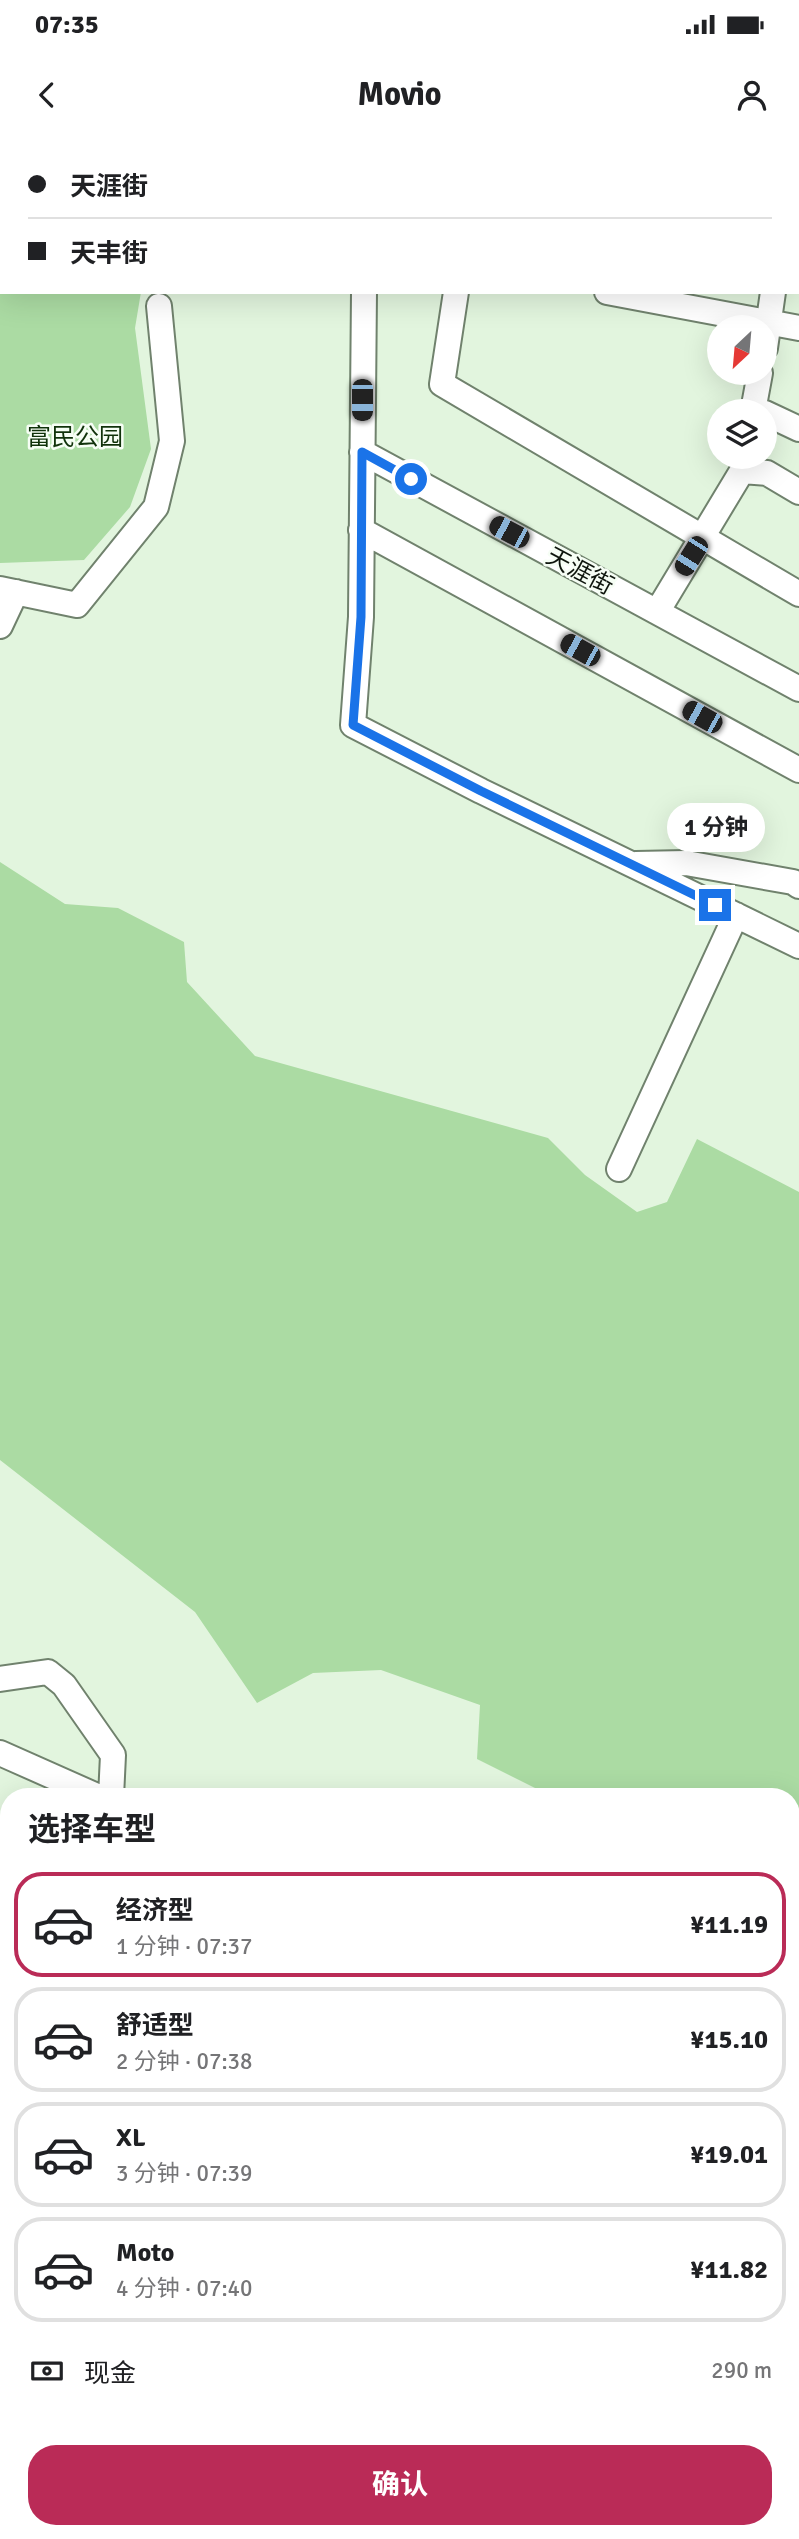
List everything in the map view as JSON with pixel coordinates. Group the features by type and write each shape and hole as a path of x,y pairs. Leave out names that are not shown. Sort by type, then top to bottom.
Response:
{"street":[{"path":"364,294 361,617 353,725 481,791 799,946"},
{"path":"456,294 442,384 799,594"},
{"path":"618,294 731,315"},
{"path":"770,315 773,294"},
{"path":"0,626 8,591 77,605 156,508 172,440 159,306"},
{"path":"777,324 799,328"},
{"path":"777,419 799,429"},
{"name":"天涯街","path":"362,452 657,612 796,681"},
{"path":"657,612 703,538 740,469"},
{"path":"756,469 799,492"},
{"path":"361,530 799,771"},
{"path":"631,864 686,863 793,882 799,886"},
{"path":"619,1169 736,915"},
{"path":"0,1679 48,1672 64,1685 113,1755 111,1788"},
{"path":"0,1753 79,1788"}],"green space":[{"name":"富民公园","path":"0,294 141,294 135,328 151,449 130,507 84,560 0,563"},
{"path":"0,862 65,904 118,908 184,942 187,982 255,1056 548,1138 585,1175 637,1212 667,1202 697,1139 799,1192 799,1788 535,1788 477,1759 480,1705 381,1670 313,1673 257,1703 195,1612 0,1460"}],"route":[{"path":"411,479 362,452 361,617 353,725 481,791 715,905"}]}
